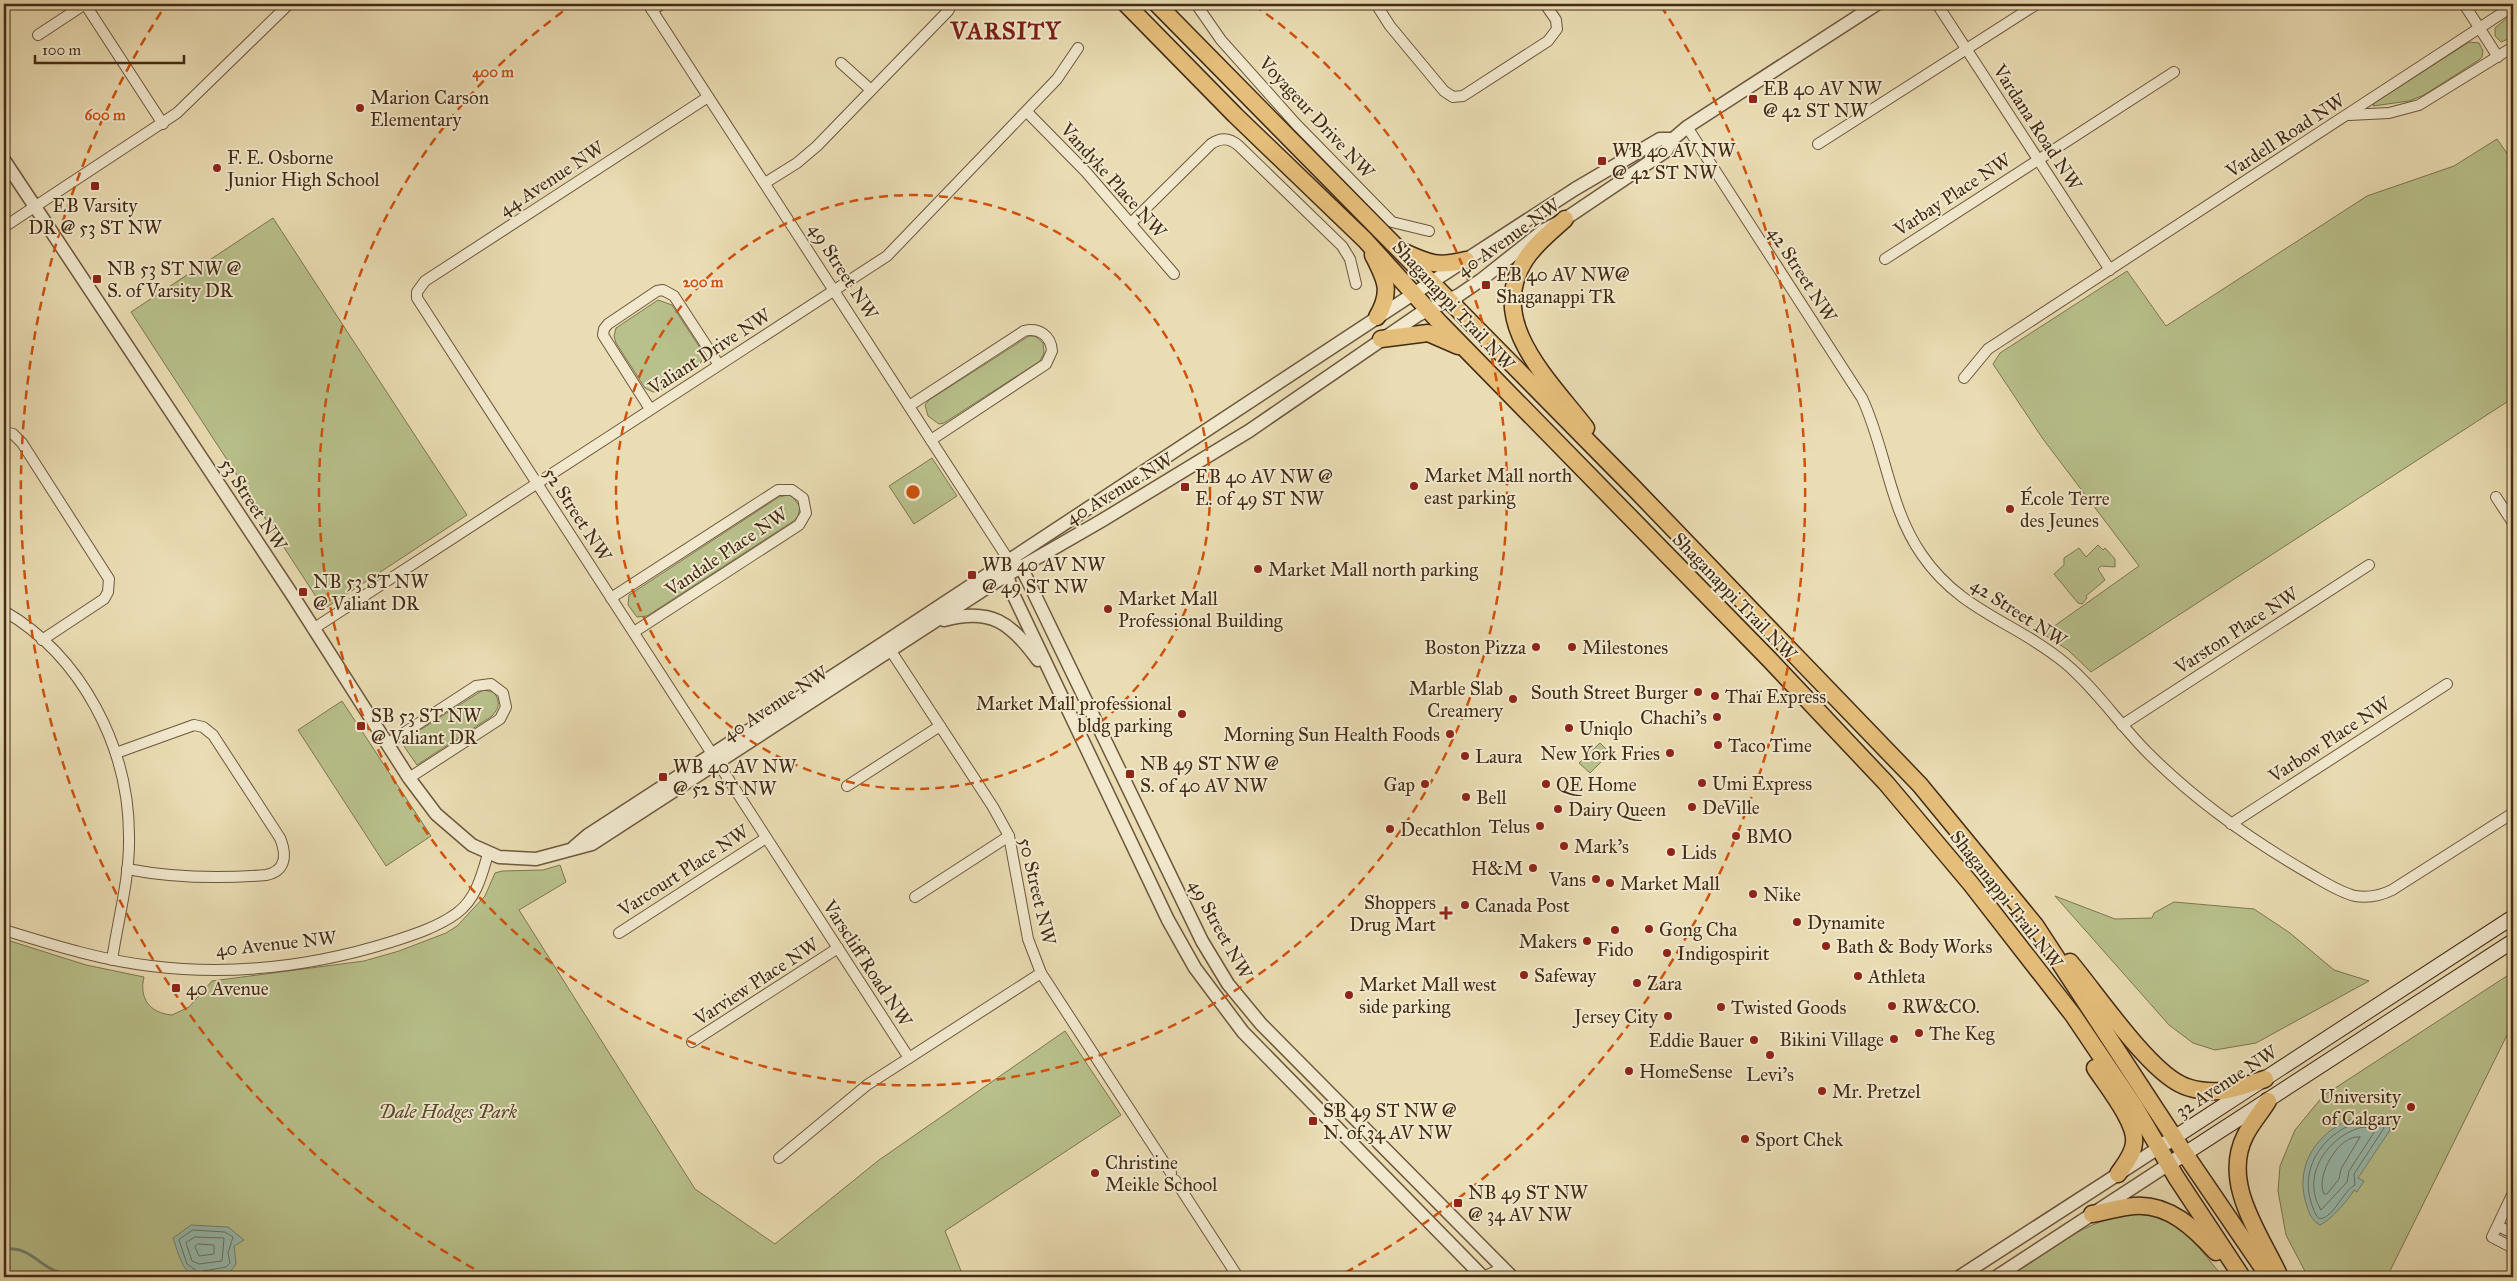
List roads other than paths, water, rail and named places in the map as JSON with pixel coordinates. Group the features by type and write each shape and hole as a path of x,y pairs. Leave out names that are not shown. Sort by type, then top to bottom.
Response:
{"main road":[{"name":"Shaganappi Trail NW","path":"1126,4 1235,114 1365,240 1467,350 1859,753 1943,850 2073,1015 2160,1147 2242,1277"},
{"name":"Shaganappi Trail NW","path":"1157,4 1446,300 1631,485 1920,785 2035,925 2174,1138 2269,1277"},
{"path":"1565,219 1535,247 1519,271 1513,293 1516,325 1531,357 1631,485"},
{"path":"1365,240 1386,286 1386,300 1377,317"},
{"path":"1398,249 1432,264 1449,264 1466,260"},
{"path":"1381,339 1428,333 1467,350"},
{"name":"32 Avenue NW","path":"2160,1147 2513,917"},
{"path":"2035,925 2045,931 2157,1067 2179,1083 2192,1089 2222,1091 2265,1078"},
{"name":"32 Avenue NW","path":"2169,1164 2513,941"},
{"path":"2036,968 2039,986 2080,1044 2129,1123 2135,1142 2131,1153 2118,1174"},
{"path":"2268,1101 2244,1137 2238,1171 2244,1203 2280,1277"},
{"path":"2092,1214 2135,1206 2171,1213 2202,1237 2234,1277"}],"street":[{"path":"38,35 85,4 163,124"},
{"path":"4,227 163,124 187,104 289,4"},
{"path":"650,7 662,4"},
{"path":"765,184 805,157 948,11 952,4"},
{"name":"Voyageur Drive NW","path":"1196,4 1221,40 1296,124 1392,222 1429,231"},
{"path":"1376,4 1396,33 1444,91 1453,97 1463,96 1548,40 1557,29 1556,20 1545,4"},
{"name":"40 Avenue NW","path":"888,646 937,622 1007,575 1101,521 1249,431 1381,339 1481,280 1544,230 1565,219 1666,151 1673,139 1687,127 1877,4"},
{"name":"Vardana Road NW","path":"1937,4 2110,270"},
{"path":"1818,144 2037,4"},
{"path":"2464,4 2498,57"},
{"name":"Vardell Road NW","path":"1964,378 1988,349 2513,6"},
{"name":"49 Street NW","path":"650,7 1008,559 1021,567 1171,880 1202,941 1228,984 1261,1024 1503,1268"},
{"path":"2348,115 2389,113 2418,105 2513,47"},
{"name":"Valiant Drive NW","path":"313,629 834,291 891,252 1057,80 1078,48"},
{"path":"841,63 871,90"},
{"name":"Varbay Place NW","path":"1885,259 2174,72"},
{"name":"44 Avenue NW","path":"417,292 425,281 708,97"},
{"name":"Vandyke Place NW","path":"1027,112 1086,172 1174,274"},
{"name":"42 Street NW","path":"1687,127 1862,398 1874,425 1896,504 1909,534 1921,554 1938,576 1965,600 2049,651 2080,675 2122,725 2201,802 2231,824 2295,865 2340,890 2353,895 2369,897 2383,894 2408,880 2513,813"},
{"name":"40 Avenue NW","path":"4,930 67,950 112,960 178,969 237,969 303,963 373,947 429,928 458,913 477,887 488,854 527,860 592,844 715,758 888,646 1008,559 1377,317 1636,152 1660,139 1673,139"},
{"path":"1131,223 1211,144 1222,140 1230,140 1240,146 1342,246 1350,259 1356,284"},
{"name":"53 Street NW","path":"4,160 409,778 436,814 454,832 472,846 488,854"},
{"path":"650,409 603,335 604,329 608,324 657,291 663,290 674,296 719,365"},
{"name":"52 Street NW","path":"417,292 421,305 715,758"},
{"path":"909,406 1024,331 1039,331 1048,338 1052,351 1046,364 931,440"},
{"path":"4,432 13,434 22,443 109,579 108,592 104,599 42,640"},
{"name":"Vandale Place NW","path":"611,598 778,490 792,490 804,498 806,513 799,525 634,632"},
{"path":"2496,497 2513,524"},
{"name":"49 Street NW","path":"1008,559 1007,575 1013,594 1168,920 1195,968 1243,1032 1483,1277"},
{"name":"Varston Place NW","path":"2122,725 2369,565"},
{"path":"4,611 42,640 63,662 85,690 103,722 116,754 122,775 129,820 127,869 112,960"},
{"path":"937,622 962,615 973,615 991,618 1002,623 1022,638 1055,681"},
{"name":"50 Street NW","path":"888,646 993,807 1008,836 1014,856 1028,939 1042,972 1238,1277"},
{"path":"387,744 476,686 491,684 503,693 506,707 500,719 409,778"},
{"name":"Varbow Place NW","path":"2231,824 2447,684"},
{"path":"116,754 190,726 203,727 213,735 280,838 285,851 281,867 273,874 266,876 208,878 127,869"},
{"path":"847,786 940,726"},
{"name":"Varscliff Road NW","path":"715,758 909,1058"},
{"path":"915,897 1008,836"},
{"name":"Varcourt Place NW","path":"619,933 766,838"},
{"name":"Varview Place NW","path":"692,1042 838,948"},
{"path":"779,1158 856,1093 1042,972"},
{"name":"32 Avenue NW","path":"1959,1277 2160,1147"},
{"name":"32 Avenue NW","path":"1996,1277 2169,1164"},
{"path":"2513,1193 2492,1237 2513,1248"},
{"path":"2498,1226 2513,1233"},
{"path":"1483,1277 1503,1268"}],"water":[{"path":"2362,1116 2384,1117 2389,1123 2390,1130 2358,1178 2364,1181 2357,1192 2354,1190 2339,1209 2320,1225 2314,1221 2309,1213 2303,1188 2304,1173 2308,1159 2314,1147 2335,1127"},
{"path":"191,1225 228,1227 244,1240 234,1246 236,1264 229,1273 204,1275 190,1272 185,1268 173,1238"}],"waterway":[{"path":"4,1249 28,1253 51,1269 67,1275 82,1277"}],"place":[{"name":"EB 40 AV NW @ 42 ST NW","path":"1753,99"},
{"name":"Marion Carson Elementary","path":"360,108"},
{"name":"WB 40 AV NW @ 42 ST NW","path":"1602,161"},
{"name":"F. E. Osborne Junior High School","path":"217,168"},
{"name":"EB Varsity DR @ 53 ST NW","path":"95,186"},
{"name":"NB 53 ST NW @ S. of Varsity DR","path":"97,279"},
{"name":"EB 40 AV NW@ Shaganappi TR","path":"1486,285"},
{"name":"Market Mall north east parking","path":"1414,486"},
{"name":"EB 40 AV NW @ E. of 49 ST NW","path":"1185,487"},
{"name":"École Terre des Jeunes","path":"2010,509"},
{"name":"Market Mall north parking","path":"1258,569"},
{"name":"WB 40 AV NW @ 49 ST NW","path":"972,575"},
{"name":"NB 53 ST NW @ Valiant DR","path":"303,592"},
{"name":"Market Mall Professional Building","path":"1108,609"},
{"name":"Boston Pizza","path":"1536,647"},
{"name":"Milestones","path":"1572,647"},
{"name":"South Street Burger","path":"1698,692"},
{"name":"Thaï Express","path":"1715,696"},
{"name":"Marble Slab Creamery","path":"1513,699"},
{"name":"Market Mall professional bldg parking","path":"1182,714"},
{"name":"Chachi's","path":"1717,717"},
{"name":"SB 53 ST NW @ Valiant DR","path":"361,726"},
{"name":"Uniqlo","path":"1569,728"},
{"name":"Morning Sun Health Foods","path":"1450,734"},
{"name":"Taco Time","path":"1718,745"},
{"name":"New York Fries","path":"1670,753"},
{"name":"Laura","path":"1465,756"},
{"name":"NB 49 ST NW @ S. of 40 AV NW","path":"1130,774"},
{"name":"WB 40 AV NW @ 52 ST NW","path":"663,777"},
{"name":"Umi Express","path":"1702,783"},
{"name":"Gap","path":"1425,784"},
{"name":"QE Home","path":"1546,784"},
{"name":"Bell","path":"1466,797"},
{"name":"DeVille","path":"1692,807"},
{"name":"Dairy Queen","path":"1558,809"},
{"name":"Telus","path":"1540,826"},
{"name":"Decathlon","path":"1390,829"},
{"name":"BMO","path":"1736,836"},
{"name":"Mark's","path":"1564,846"},
{"name":"Lids","path":"1671,852"},
{"name":"H&M","path":"1533,868"},
{"name":"Vans","path":"1596,879"},
{"name":"Market Mall","path":"1610,883"},
{"name":"Nike","path":"1753,894"},
{"name":"Canada Post","path":"1465,905"},
{"name":"Shoppers Drug Mart","path":"1446,913"},
{"name":"Dynamite","path":"1797,922"},
{"name":"Gong Cha","path":"1649,929"},
{"name":"Fido","path":"1615,930"},
{"name":"Makers","path":"1587,941"},
{"name":"Bath & Body Works","path":"1826,946"},
{"name":"Indigospirit","path":"1667,953"},
{"name":"Safeway","path":"1524,975"},
{"name":"Athleta","path":"1858,976"},
{"name":"Zara","path":"1637,983"},
{"name":"40 Avenue","path":"176,988"},
{"name":"Market Mall west side parking","path":"1349,995"},
{"name":"RW&CO.","path":"1892,1006"},
{"name":"Twisted Goods","path":"1721,1007"},
{"name":"Jersey City","path":"1668,1016"},
{"name":"The Keg","path":"1919,1033"},
{"name":"Bikini Village","path":"1894,1039"},
{"name":"Eddie Bauer","path":"1754,1040"},
{"name":"Levi's","path":"1770,1055"},
{"name":"HomeSense","path":"1629,1071"},
{"name":"Mr. Pretzel","path":"1822,1091"},
{"name":"University of Calgary","path":"2411,1107"},
{"name":"SB 49 ST NW @ N. of 34 AV NW","path":"1313,1121"},
{"name":"Sport Chek","path":"1745,1139"},
{"name":"Christine Meikle School","path":"1095,1173"},
{"name":"NB 49 ST NW @ 34 AV NW","path":"1458,1203"}],"district":[{"name":"VARSITY","path":"1006,31"}],"park label":[{"name":"Dale Hodges Park","path":"448,1111"}]}
